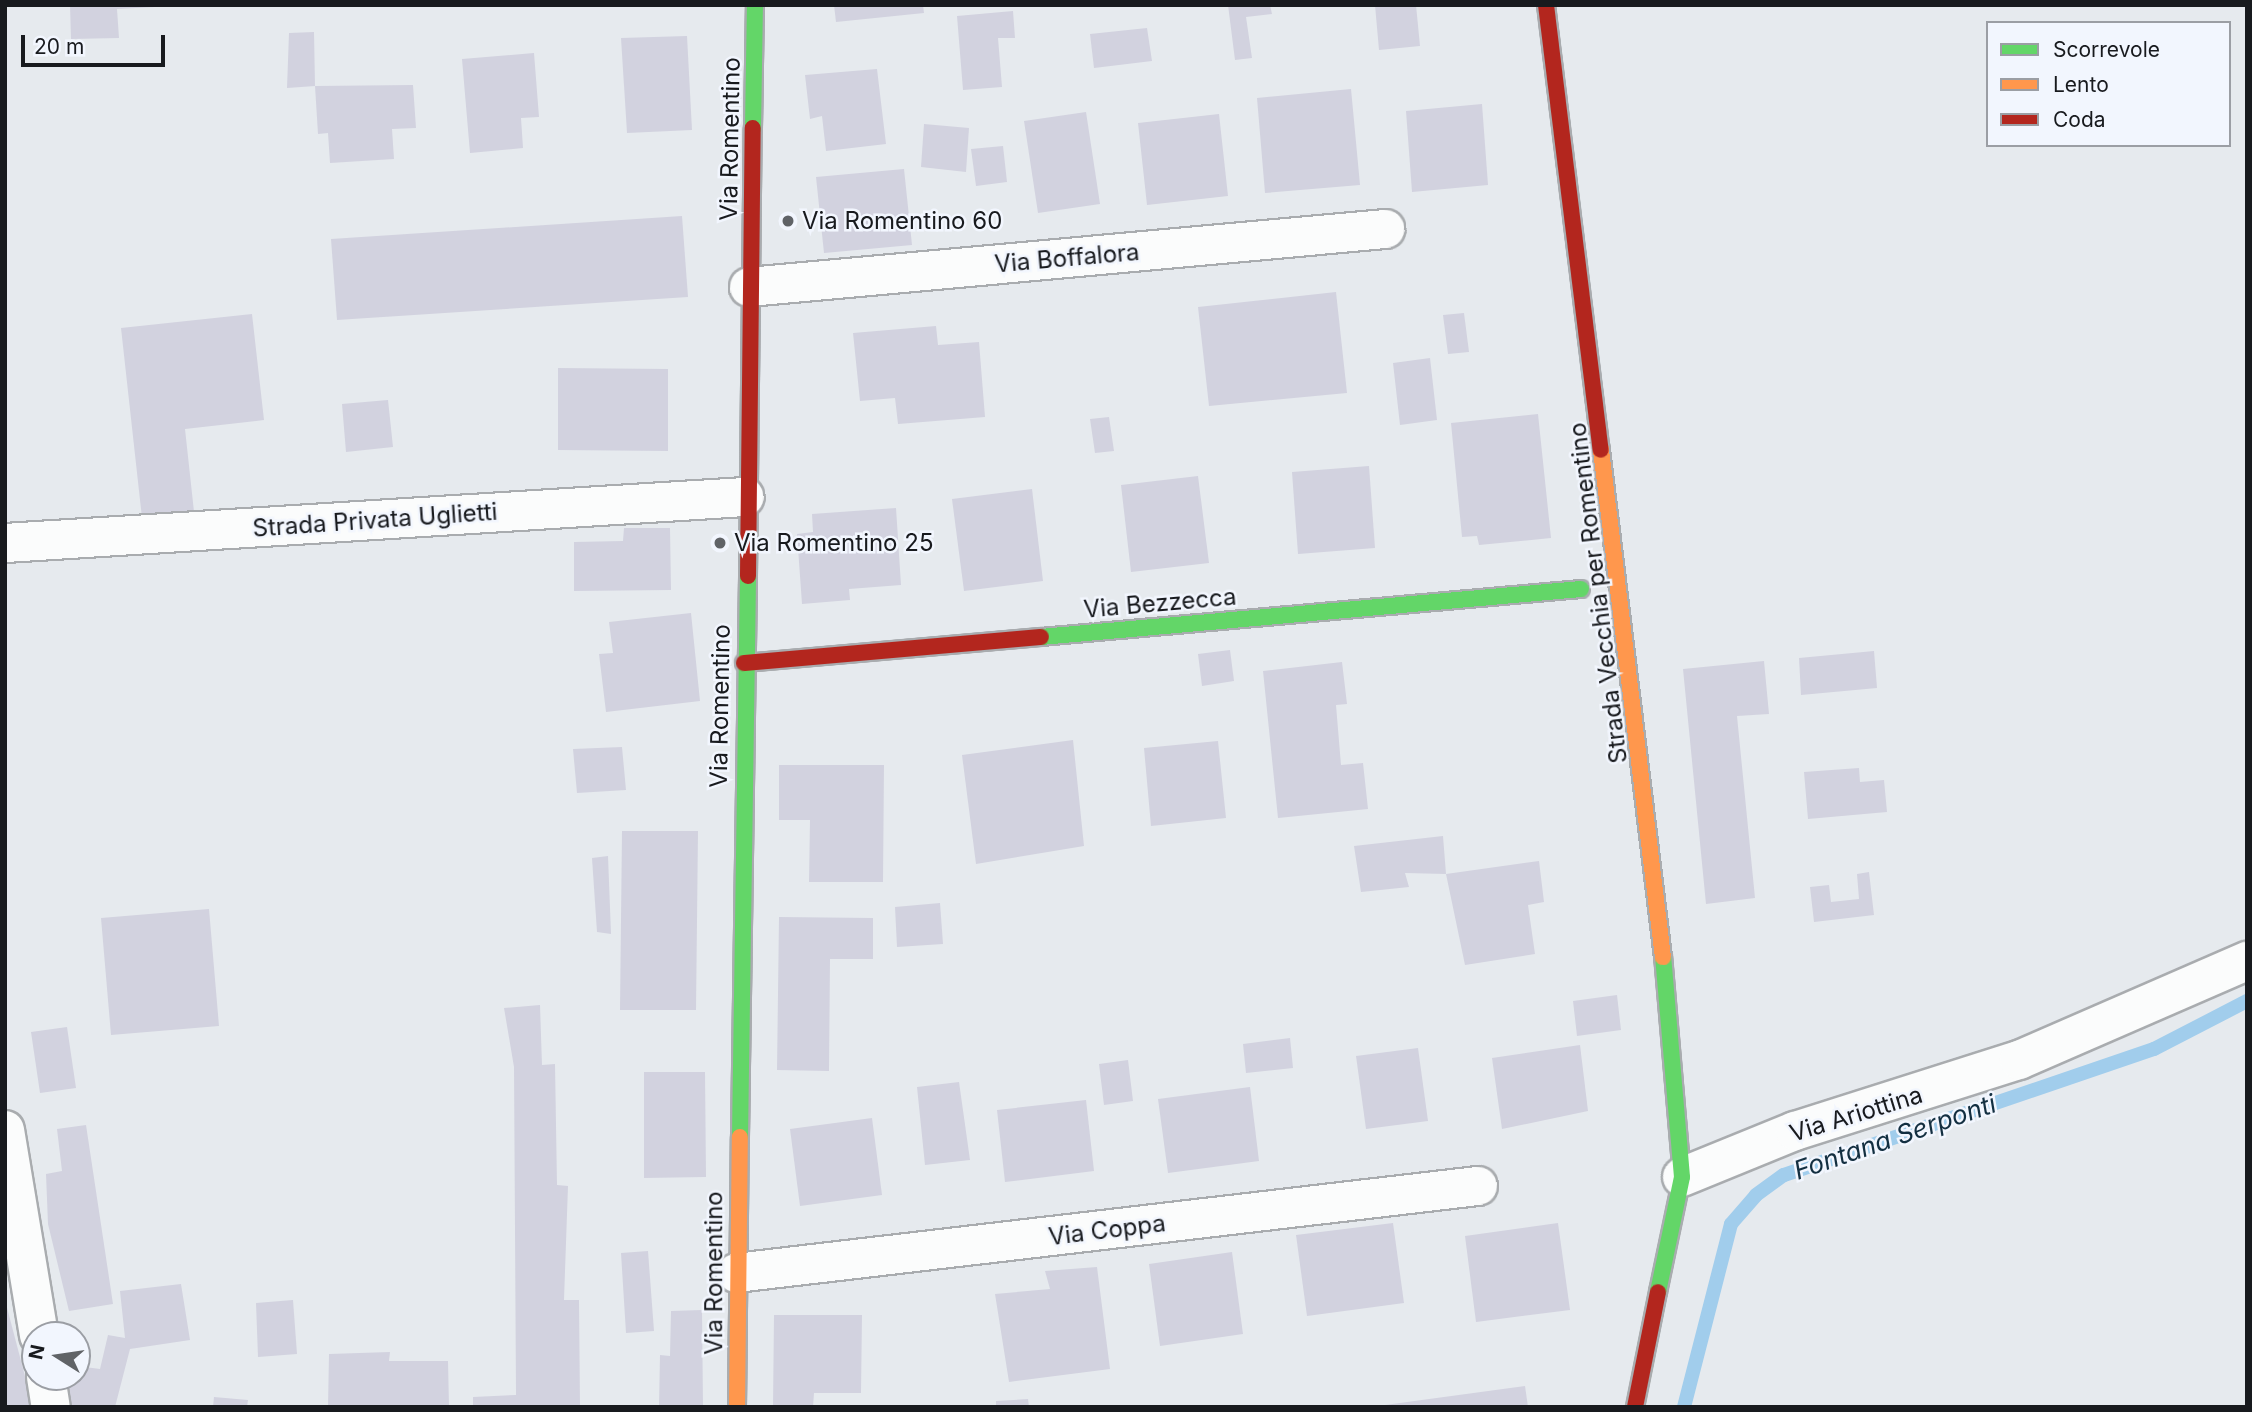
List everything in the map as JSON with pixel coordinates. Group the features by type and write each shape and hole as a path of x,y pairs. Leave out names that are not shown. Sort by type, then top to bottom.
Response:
{"street":[{"name":"Via Romentino","path":"737,1407 736,1273 745,497 755,5"},
{"name":"Strada Vecchia per Romentino","path":"1546,5 1623,591 1674,1043 1682,1177"},
{"name":"Via Boffalora","path":"749,288 1385,229"},
{"name":"Strada Privata Uglietti","path":"5,543 745,497"},
{"name":"Via Bezzecca","path":"744,663 1581,589"},
{"name":"Via Ariottina","path":"1682,1177 1794,1131 2019,1060 2247,961"},
{"path":"5,1130 37,1321"},
{"path":"1635,1407 1682,1177"},
{"name":"Via Coppa","path":"736,1273 1478,1186"}],"building":[{"path":"70,5 155,7 117,9 119,38 71,39"},
{"path":"834,5 923,5 924,13 836,22"},
{"path":"1228,5 1270,5 1272,14 1246,17 1252,58 1235,60"},
{"path":"1375,5 1416,5 1420,46 1379,50"},
{"path":"1013,11 1015,38 998,38 1002,87 963,90 957,16"},
{"path":"1147,28 1152,61 1094,68 1090,34"},
{"path":"314,32 315,86 287,88 289,33"},
{"path":"687,36 692,130 627,133 621,38"},
{"path":"534,53 539,117 521,118 523,148 470,153 462,59"},
{"path":"877,69 886,144 826,151 822,116 810,119 805,75"},
{"path":"413,85 416,128 392,129 394,159 330,163 328,133 318,134 315,86"},
{"path":"1351,89 1360,185 1265,193 1257,98"},
{"path":"1482,104 1488,185 1412,192 1406,111"},
{"path":"1086,112 1100,204 1038,213 1024,121"},
{"path":"1219,114 1228,196 1147,205 1138,123"},
{"path":"924,124 969,128 966,172 921,167"},
{"path":"1003,146 1007,182 976,186 971,149"},
{"path":"904,169 912,245 824,253 816,177"},
{"path":"682,216 688,297 337,320 331,239"},
{"path":"1336,292 1347,393 1209,406 1198,307"},
{"path":"1464,313 1469,352 1448,354 1443,315"},
{"path":"252,314 264,420 185,429 195,521 143,527 121,328"},
{"path":"936,326 938,345 979,342 985,417 898,424 895,398 860,401 853,333"},
{"path":"1430,358 1437,420 1400,425 1393,363"},
{"path":"558,368 668,369 668,451 558,450"},
{"path":"388,400 393,447 346,452 342,404"},
{"path":"1538,414 1551,538 1479,545 1477,536 1462,537 1451,423"},
{"path":"1109,417 1114,451 1095,453 1090,419"},
{"path":"1369,466 1375,548 1298,554 1292,472"},
{"path":"1198,476 1209,563 1131,572 1121,485"},
{"path":"1032,489 1043,581 964,591 952,499"},
{"path":"896,508 901,585 849,589 850,600 802,604 797,534 813,532 812,514"},
{"path":"624,528 670,528 671,590 574,591 574,542 623,541"},
{"path":"691,613 700,701 606,712 599,654 613,653 609,622"},
{"path":"1230,650 1234,681 1202,686 1198,654"},
{"path":"1874,651 1877,688 1801,695 1799,658"},
{"path":"1764,661 1769,714 1737,716 1755,898 1706,904 1683,669"},
{"path":"1342,662 1347,704 1336,705 1341,765 1363,763 1368,809 1278,818 1263,671"},
{"path":"1073,740 1084,846 976,864 962,755"},
{"path":"1218,741 1226,818 1151,826 1144,748"},
{"path":"622,747 626,790 577,793 573,749"},
{"path":"779,765 884,765 883,882 809,882 810,820 779,820"},
{"path":"1859,768 1860,782 1884,780 1887,812 1808,819 1804,772"},
{"path":"622,831 698,831 696,1010 620,1010"},
{"path":"1443,836 1446,874 1405,873 1409,887 1361,892 1354,846"},
{"path":"608,856 611,934 597,932 592,858"},
{"path":"1539,861 1544,902 1528,905 1535,954 1465,965 1446,874"},
{"path":"1869,872 1874,915 1814,922 1810,887 1829,885 1831,902 1859,899 1857,874"},
{"path":"940,903 943,944 897,947 895,907"},
{"path":"209,909 219,1026 111,1035 101,918"},
{"path":"779,917 873,918 873,959 830,959 829,1071 777,1070"},
{"path":"1617,995 1621,1030 1577,1036 1573,1001"},
{"path":"540,1005 542,1065 555,1064 557,1185 568,1186 564,1300 579,1300 580,1407 473,1407 473,1397 516,1395 514,1067 504,1008"},
{"path":"67,1027 76,1088 40,1093 31,1032"},
{"path":"1290,1038 1293,1068 1246,1073 1243,1044"},
{"path":"1580,1045 1588,1111 1502,1129 1492,1058"},
{"path":"1418,1048 1428,1121 1366,1129 1356,1056"},
{"path":"1128,1060 1133,1101 1104,1105 1099,1064"},
{"path":"644,1072 705,1072 706,1177 644,1178"},
{"path":"959,1082 970,1160 925,1165 917,1087"},
{"path":"1250,1087 1259,1161 1168,1173 1158,1099"},
{"path":"1086,1100 1094,1171 1005,1182 997,1110"},
{"path":"872,1118 882,1195 800,1206 790,1129"},
{"path":"86,1125 113,1304 69,1311 48,1224 46,1174 62,1171 57,1129"},
{"path":"1393,1223 1404,1303 1307,1316 1296,1235"},
{"path":"1558,1223 1570,1310 1476,1322 1465,1236"},
{"path":"648,1251 654,1331 626,1333 621,1253"},
{"path":"1232,1252 1243,1334 1160,1346 1149,1264"},
{"path":"1097,1267 1110,1369 1009,1382 995,1294 1050,1289 1045,1271"},
{"path":"181,1284 190,1340 130,1349 115,1407 54,1407 60,1391 91,1391 91,1368 100,1369 108,1335 125,1338 120,1291"},
{"path":"5,1300 21,1361 21,1391 28,1391 30,1407 5,1407"},
{"path":"293,1300 297,1354 258,1357 256,1303"},
{"path":"702,1310 703,1407 659,1407 660,1355 670,1356 671,1311"},
{"path":"774,1315 862,1315 861,1393 814,1393 813,1407 773,1407"},
{"path":"390,1352 389,1361 448,1361 449,1407 328,1407 329,1354"},
{"path":"1525,1386 1528,1407 1385,1405"},
{"path":"214,1397 248,1400 247,1407 213,1407"},
{"path":"1028,1399 1029,1407 996,1407 996,1401"}],"waterway":[{"name":"Fontana Serponti","path":"1684,1407 1731,1224 1756,1195 1784,1175 2154,1049 2247,1001"}],"traffic: fast":[{"path":"753,128 755,5"},
{"path":"740,1137 748,576"},
{"path":"1041,637 1581,589"},
{"path":"1658,1292 1682,1177 1663,957"}],"traffic: slow":[{"path":"1601,450 1663,957"},
{"path":"737,1407 740,1137"}],"traffic: jam":[{"path":"1546,5 1601,450"},
{"path":"748,576 753,128"},
{"path":"744,663 1041,637"},
{"path":"1635,1407 1658,1292"}],"place":[{"name":"Via Romentino 60","path":"788,221"},
{"name":"Via Romentino 25","path":"720,543"}]}
